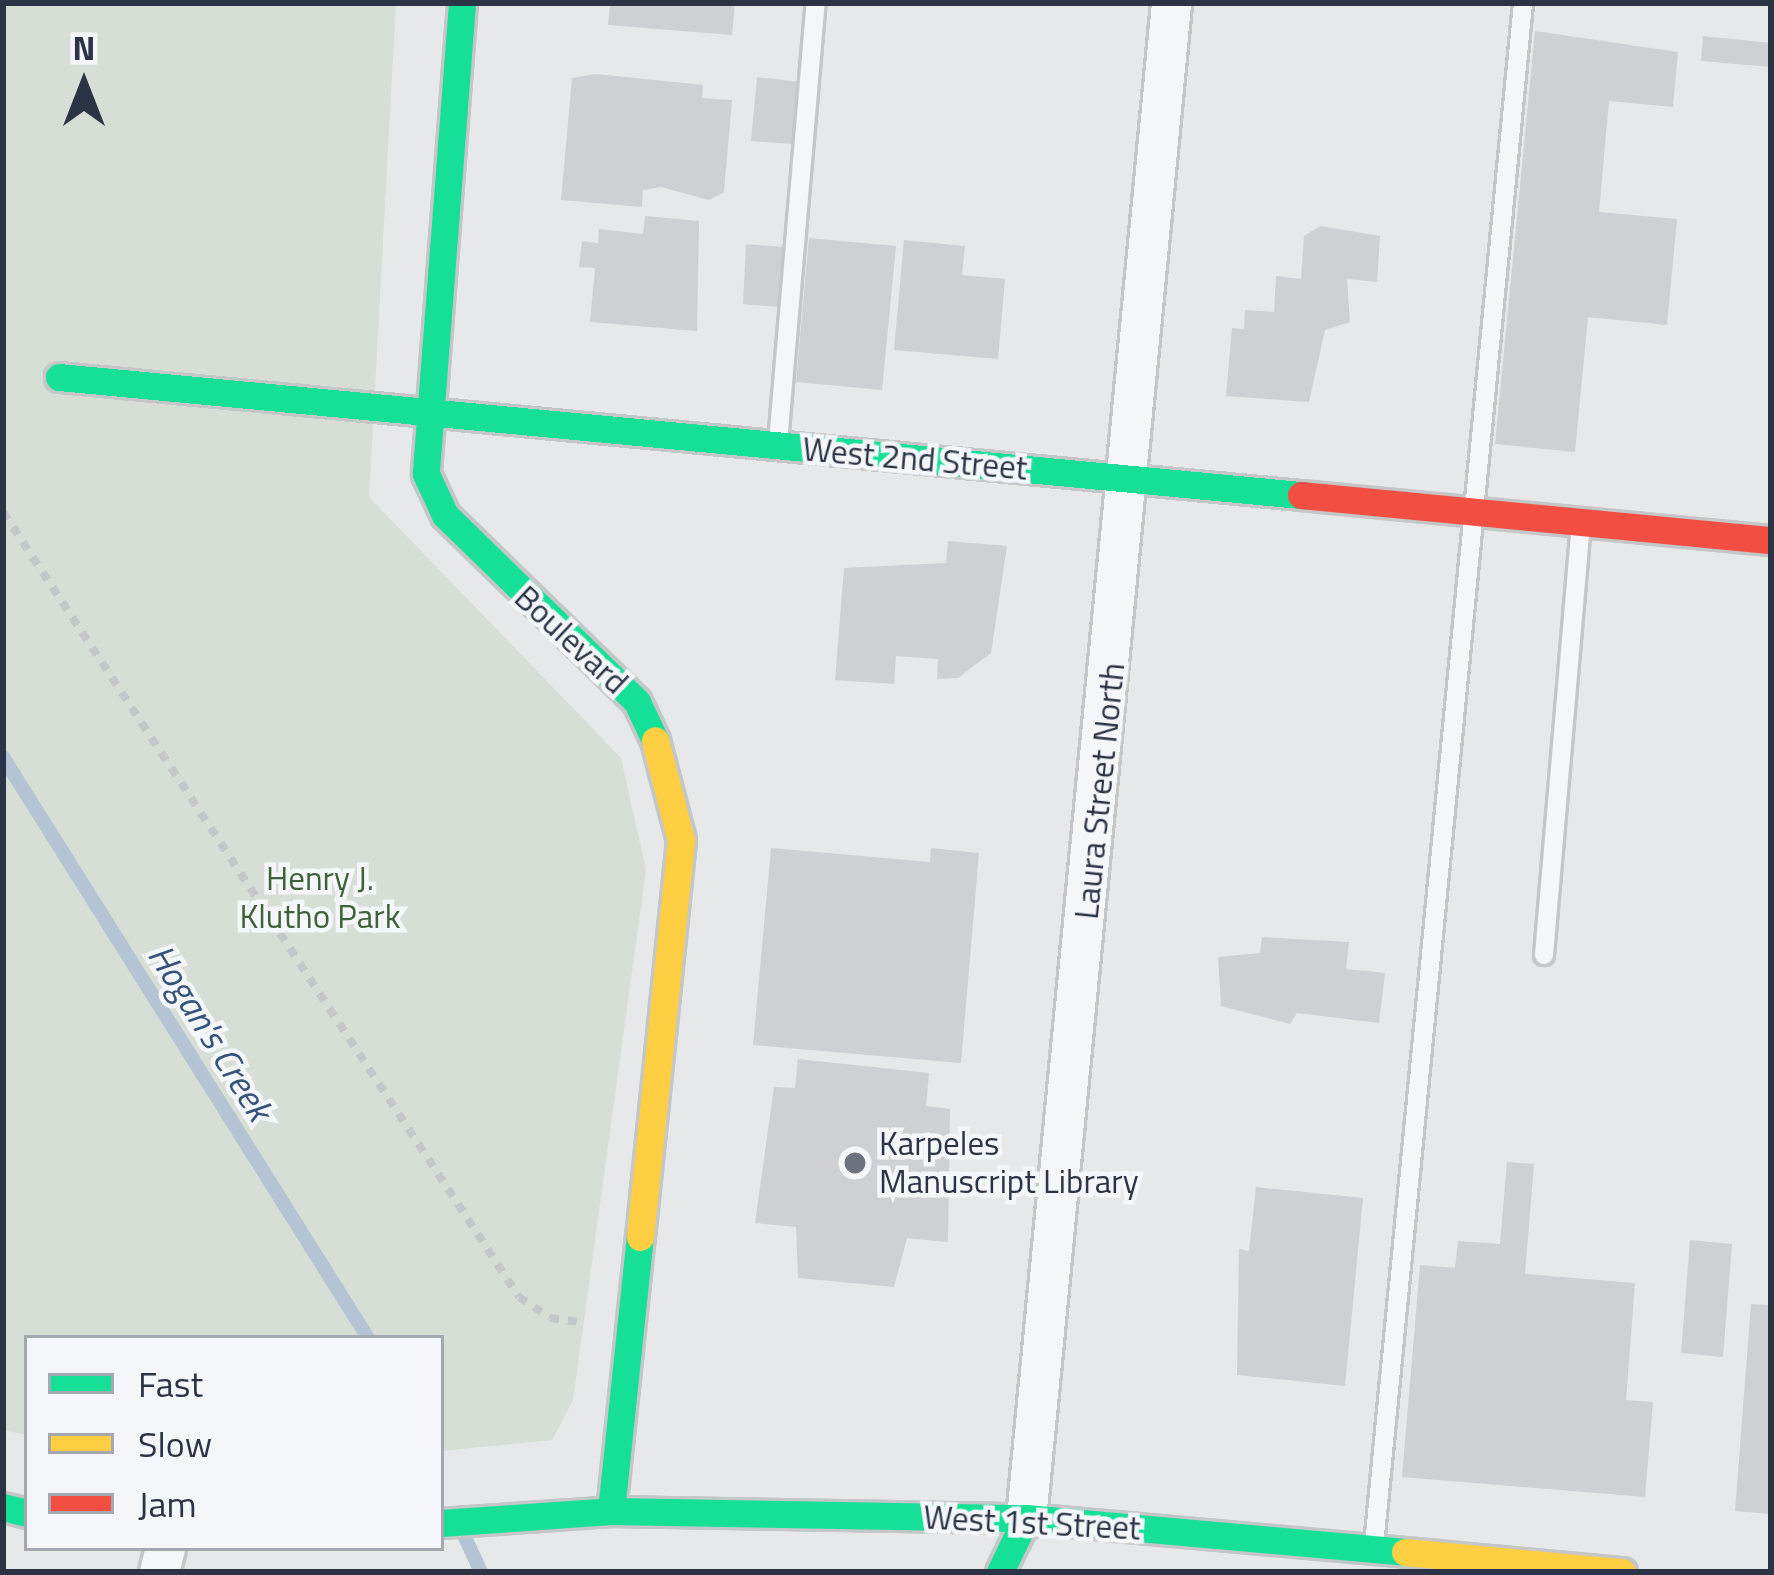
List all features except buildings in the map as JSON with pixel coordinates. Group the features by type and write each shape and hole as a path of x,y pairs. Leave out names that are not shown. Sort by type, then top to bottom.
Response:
{"street":[{"name":"Boulevard","path":"463,3 425,414 426,474 445,515 637,702 672,776 677,914 611,1511"},
{"name":"Laura Street North","path":"1000,1572 1026,1518 1130,479 1171,3"},
{"name":"West 2nd Street","path":"58,377 1771,540"},
{"name":"West 1st Street","path":"444,1522 611,1511 1026,1518 1622,1572"}],"lane":[{"path":"778,446 816,3"},
{"path":"1374,1549 1523,3"},
{"path":"1544,955 1582,522"}],"path":[{"path":"3,512 519,1297 550,1318 588,1323"}],"green space":[{"name":"Henry J. Klutho Park","path":"3,3 396,3 369,497 621,758 646,870 573,1400 552,1440 444,1451 444,1335 24,1335 24,1434 3,1430"}],"waterway":[{"name":"Hogan's Creek","path":"3,757 366,1335"},
{"name":"Hogan's Creek","path":"462,1531 481,1572"}],"traffic: fast":[{"path":"462,3 426,474 445,515 637,702 655,740"},
{"path":"59,377 1301,495"},
{"path":"611,1511 640,1237"},
{"path":"3,1507 24,1512"},
{"path":"444,1523 611,1511 1026,1518 1405,1552"},
{"path":"1000,1572 1026,1518"}],"traffic: slow":[{"path":"640,1237 681,840 655,740"},
{"path":"1405,1552 1622,1572"}],"traffic: jam":[{"path":"1301,495 1771,540"}],"place":[{"name":"Karpeles Manuscript Library","path":"855,1163"}]}
